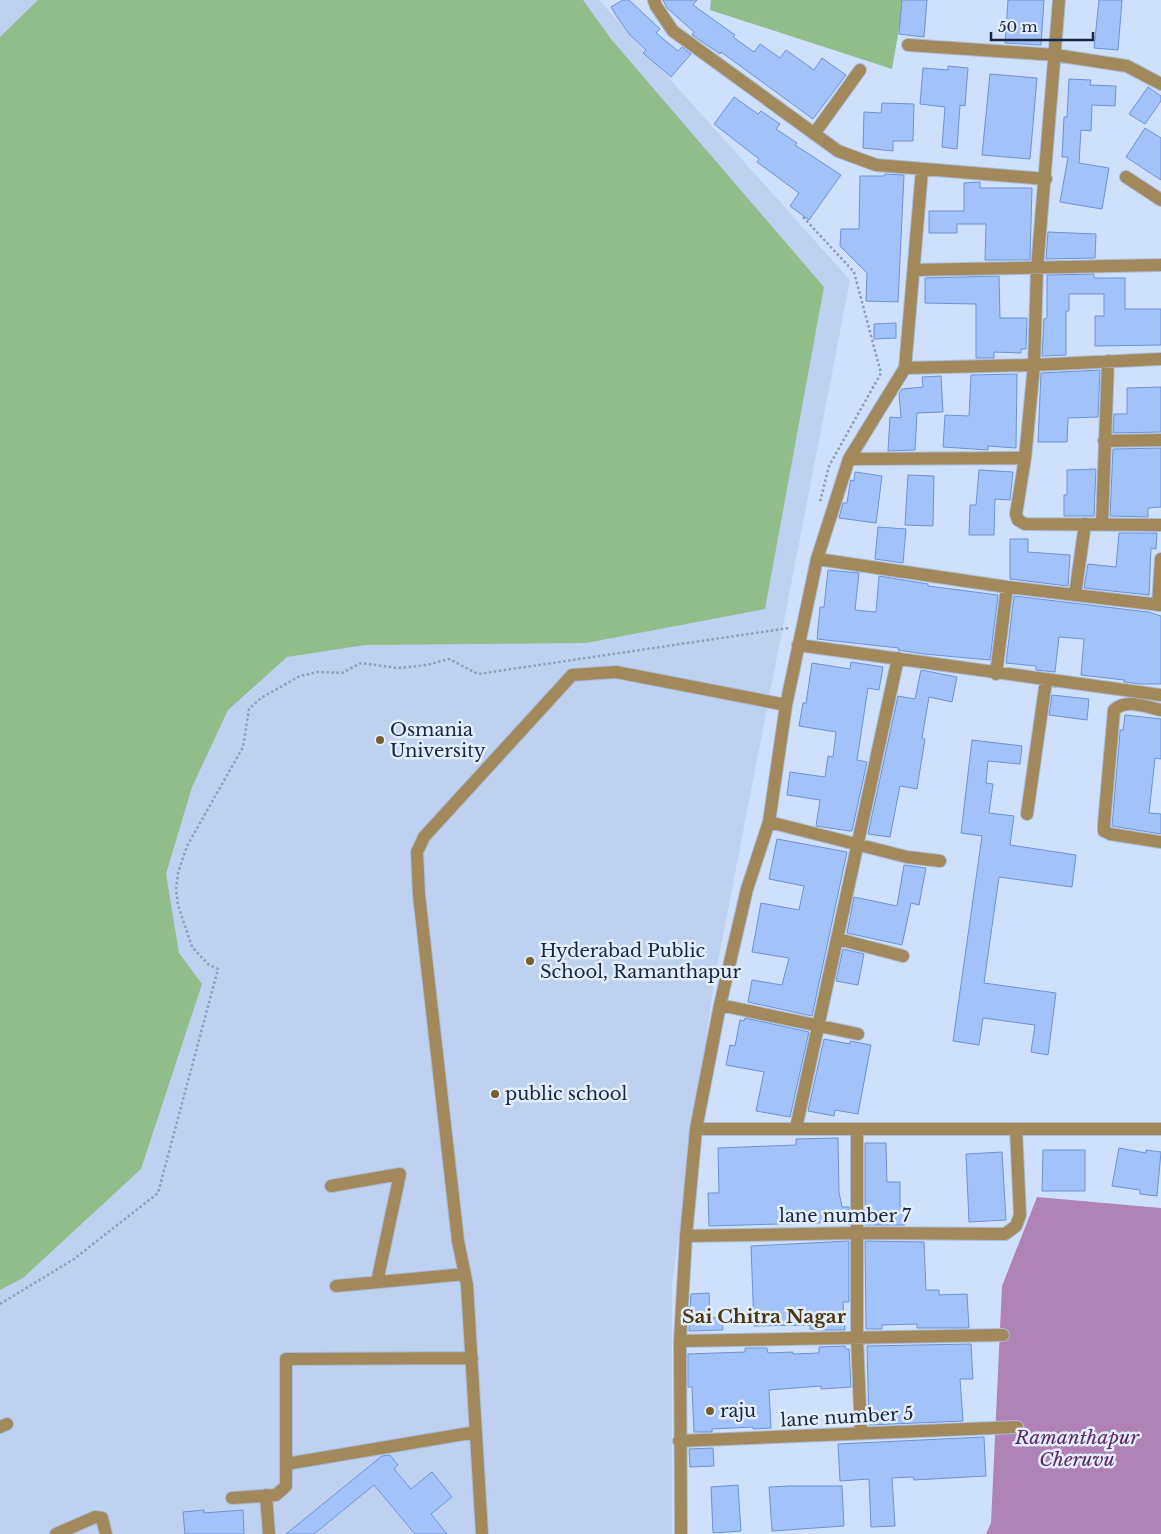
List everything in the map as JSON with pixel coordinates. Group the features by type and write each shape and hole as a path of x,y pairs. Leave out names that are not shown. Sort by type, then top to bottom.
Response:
{"street":[{"path":"654,0 673,31 838,151 876,165 1046,180"},
{"path":"1059,0 1046,180 1037,268 1034,365 1025,458 1016,514 1018,520 1025,524 1161,525"},
{"path":"908,45 1055,55 1127,66 1161,84"},
{"path":"814,134 860,70"},
{"path":"681,1534 679,1441 680,1341 686,1236 696,1129 720,1005 747,889 769,822 786,705 817,559 849,459 905,368 915,270 922,170"},
{"path":"1126,177 1161,200"},
{"path":"915,270 1161,266"},
{"path":"905,368 1034,365 1161,359"},
{"path":"1102,524 1108,362"},
{"path":"1104,441 1161,440"},
{"path":"849,459 1025,458"},
{"path":"1075,596 1085,524"},
{"path":"817,559 1007,587 1159,605 1161,559"},
{"path":"996,674 1007,587"},
{"path":"798,645 898,658 1046,681 1161,695"},
{"path":"796,1128 898,658"},
{"path":"482,1534 472,1358 465,1274 458,1241 419,895 417,852 424,837 572,675 616,672 786,705"},
{"path":"1027,814 1046,681"},
{"path":"1161,710 1127,704 1120,704 1114,710 1104,824 1104,831 1110,834 1161,842"},
{"path":"769,822 907,857 940,861"},
{"path":"838,939 903,956"},
{"path":"720,1005 858,1034"},
{"path":"857,1128 857,1338 861,1432"},
{"path":"696,1129 1161,1130"},
{"name":"lane number 7","path":"686,1236 857,1233 1005,1234 1016,1226 1020,1215 1016,1129"},
{"path":"331,1186 400,1174 376,1282"},
{"path":"336,1286 465,1274"},
{"path":"680,1341 1003,1335"},
{"path":"232,1498 276,1495 286,1486 286,1358 472,1358"},
{"name":"lane number 5","path":"679,1441 1016,1427"},
{"path":"286,1464 476,1432"},
{"path":"266,1496 269,1534"},
{"path":"56,1534 95,1516 102,1518 106,1534"}],"path":[{"path":"803,217 854,272 881,373 829,466 820,504"},
{"path":"0,1304 74,1259 158,1193 218,968 208,964 192,947 178,905 176,890 178,873 187,846 243,747 249,709 261,698 300,676 318,672 342,673 361,663 398,668 427,665 449,659 478,674 790,628"}],"shaded area":[{"name":"Osmania University","path":"0,0 599,0 850,280 714,982 672,1285 672,1534 0,1534"}],"green space":[{"path":"38,0 583,0 611,39 824,287 765,609 586,643 365,645 287,657 228,710 192,787 166,874 179,953 202,984 141,1169 23,1278 0,1290 0,37"},
{"path":"711,0 904,0 892,69 710,10"}],"water":[{"name":"Ramanthapur Cheruvu","path":"1037,1197 1161,1208 1161,1534 986,1534 991,1523 1002,1286"}],"building":[{"path":"623,0 629,0 660,29 656,33 678,51 682,47 691,54 671,77 643,53 646,50 630,35 617,17 611,7"},
{"path":"663,0 697,0 693,5 735,35 733,37 754,52 760,44 780,58 786,50 814,70 822,58 846,75 813,119 721,52 720,54 692,35 694,32 667,8"},
{"path":"902,0 927,0 924,37 899,34"},
{"path":"1008,0 1044,0 1041,45 1005,43"},
{"path":"1099,0 1122,0 1118,50 1094,48"},
{"path":"948,66 968,68 965,106 960,105 957,149 942,147 945,107 920,104 923,68 948,70"},
{"path":"990,74 1037,78 1030,159 982,155"},
{"path":"1069,79 1091,80 1090,85 1116,86 1115,106 1092,105 1091,131 1081,130 1079,163 1109,168 1102,209 1060,202 1068,157 1062,157 1064,117 1067,117"},
{"path":"1148,87 1161,96 1161,101 1145,124 1129,114"},
{"path":"734,97 758,114 761,111 780,124 776,129 797,143 795,145 841,175 809,220 790,206 799,193 757,162 759,159 714,124"},
{"path":"882,103 914,104 913,141 893,141 893,151 863,148 864,112 881,113"},
{"path":"1145,128 1161,138 1161,180 1126,157"},
{"path":"885,174 904,175 898,302 866,301 867,273 840,246 841,229 859,229 860,176 884,176"},
{"path":"980,182 980,188 1032,188 1030,260 985,260 986,224 957,224 957,233 929,233 929,211 964,211 964,183"},
{"path":"1048,232 1096,234 1095,258 1046,259"},
{"path":"1094,274 1094,278 1125,278 1125,309 1161,309 1161,345 1095,346 1095,316 1104,316 1104,294 1069,294 1069,311 1066,311 1066,355 1042,356 1044,319 1047,318 1047,275"},
{"path":"999,276 1000,318 1027,318 1026,349 1021,349 1021,353 994,352 994,358 976,358 976,304 925,303 925,278"},
{"path":"896,323 896,338 874,339 874,324"},
{"path":"1100,370 1098,417 1068,418 1067,442 1038,442 1041,373"},
{"path":"1017,374 1016,448 988,446 988,450 943,447 945,415 969,416 971,375"},
{"path":"941,376 943,412 917,413 915,450 888,451 890,417 901,418 899,394 902,389 923,387 922,377"},
{"path":"1161,387 1161,432 1113,433 1114,414 1127,414 1127,388"},
{"path":"1161,448 1161,507 1148,508 1148,517 1110,516 1113,449"},
{"path":"1096,469 1094,516 1064,516 1064,495 1067,495 1067,470"},
{"path":"979,470 1013,472 1010,500 995,499 994,535 969,535 970,505 976,505"},
{"path":"855,472 882,476 876,523 839,518 843,503 847,503 851,480 854,481"},
{"path":"908,475 934,476 933,526 905,525"},
{"path":"878,527 906,529 903,563 875,559"},
{"path":"1119,533 1157,533 1156,549 1151,548 1149,595 1084,588 1088,564 1116,567"},
{"path":"1010,539 1028,539 1028,552 1070,555 1068,586 1010,579"},
{"path":"828,570 859,573 855,610 876,612 879,576 928,584 928,586 998,595 990,660 924,654 898,650 899,648 817,639 820,607 824,607"},
{"path":"1014,596 1148,612 1161,616 1161,684 1140,684 1124,682 1124,680 1081,675 1084,639 1059,637 1055,672 1036,670 1036,666 1006,663"},
{"path":"851,662 883,667 879,690 868,688 857,760 867,762 852,831 850,831 816,826 820,800 787,795 790,772 825,777 828,756 833,757 836,732 799,726 803,703 806,703 812,663 850,669"},
{"path":"921,670 957,677 952,702 929,697 922,738 925,739 917,789 900,786 890,837 868,834 898,696 915,699"},
{"path":"1052,695 1089,699 1087,720 1049,715"},
{"path":"1125,715 1161,719 1161,759 1155,758 1149,813 1161,814 1161,834 1112,826 1120,730 1123,730"},
{"path":"972,740 1022,746 1020,764 988,761 986,783 993,784 989,813 1014,816 1010,845 1076,855 1072,887 999,877 984,983 1056,993 1048,1055 1031,1052 1035,1025 983,1018 979,1045 953,1041 982,836 961,833"},
{"path":"777,839 847,852 812,1016 748,1002 752,980 782,985 789,958 752,952 761,903 799,910 804,886 769,879"},
{"path":"904,865 926,868 919,905 911,903 902,945 847,933 854,897 897,906"},
{"path":"843,949 864,954 858,985 836,981"},
{"path":"745,1018 809,1032 790,1117 756,1111 764,1072 726,1065 730,1045 735,1046 740,1020 744,1021"},
{"path":"824,1039 850,1044 850,1041 871,1045 858,1114 835,1110 834,1116 808,1111"},
{"path":"838,1138 839,1192 842,1207 849,1207 849,1225 848,1222 709,1226 708,1193 719,1193 718,1148 796,1145 796,1139"},
{"path":"865,1143 886,1143 887,1182 900,1182 900,1206 904,1206 905,1225 865,1225"},
{"path":"1119,1148 1146,1153 1146,1150 1161,1152 1157,1196 1140,1194 1140,1190 1112,1186"},
{"path":"1043,1150 1085,1150 1085,1191 1042,1191"},
{"path":"1002,1152 1006,1220 969,1222 966,1154"},
{"path":"849,1241 849,1302 843,1302 845,1330 810,1329 810,1325 754,1326 751,1246"},
{"path":"865,1241 924,1242 926,1290 939,1290 939,1295 967,1294 969,1328 917,1328 917,1324 882,1325 882,1329 866,1329"},
{"path":"709,1293 710,1318 722,1317 723,1330 689,1331 691,1294"},
{"path":"971,1344 973,1379 960,1379 963,1421 869,1425 867,1346"},
{"path":"845,1346 846,1349 849,1349 851,1387 821,1389 821,1386 769,1390 771,1428 712,1429 712,1432 694,1432 692,1387 688,1387 688,1354 745,1352 745,1348 767,1348 768,1353 819,1353 819,1347"},
{"path":"984,1437 986,1476 914,1480 913,1477 892,1478 895,1526 871,1527 869,1479 840,1481 838,1444"},
{"path":"713,1448 714,1466 690,1467 689,1449"},
{"path":"390,1455 398,1465 394,1469 411,1489 432,1472 452,1497 431,1514 447,1534 415,1534 374,1485 314,1534 286,1534 382,1456"},
{"path":"738,1485 741,1531 713,1533 711,1487"},
{"path":"842,1486 844,1526 772,1531 769,1487"},
{"path":"204,1510 204,1513 243,1510 244,1534 185,1534 183,1512"}],"place":[{"name":"Osmania University","path":"380,740"},
{"name":"Hyderabad Public School, Ramanthapur","path":"530,961"},
{"name":"public school","path":"495,1094"},
{"name":"raju","path":"710,1411"}],"district":[{"name":"Sai Chitra Nagar","path":"764,1316"}]}
